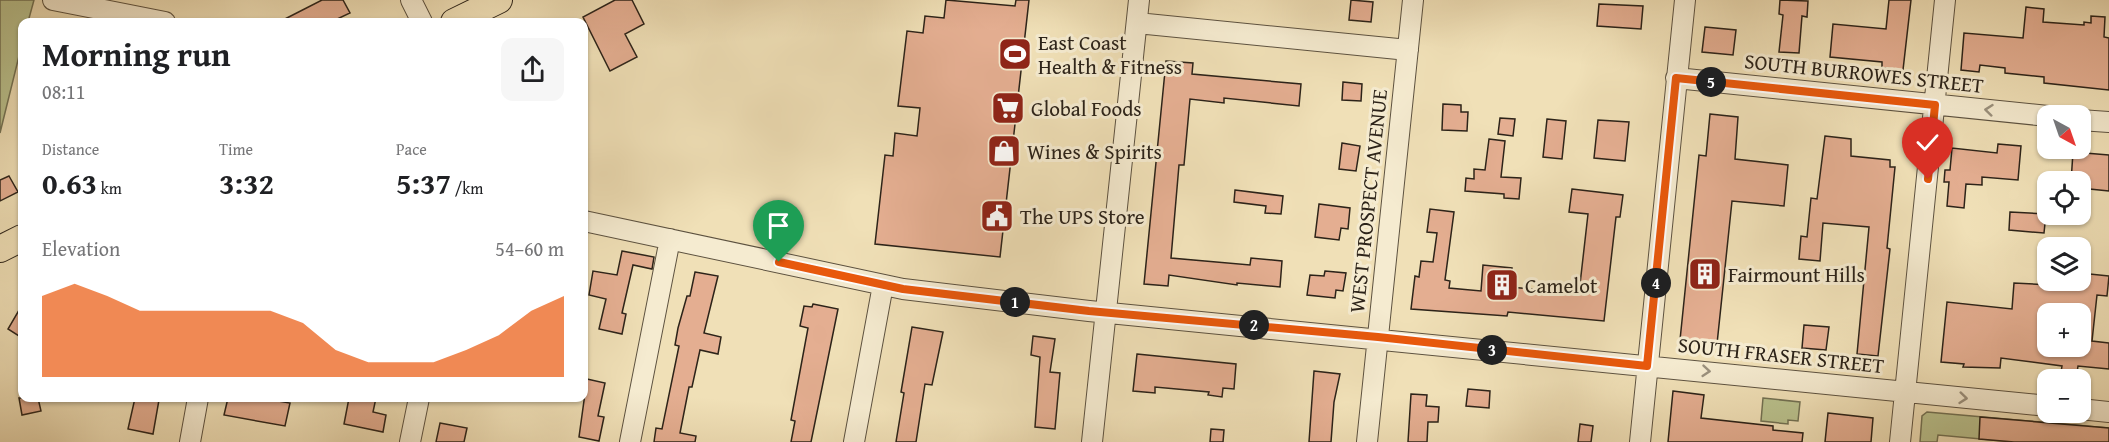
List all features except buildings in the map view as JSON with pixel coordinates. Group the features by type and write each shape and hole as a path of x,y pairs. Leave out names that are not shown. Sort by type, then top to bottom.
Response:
{"main road":[{"path":"462,18 499,0"},
{"path":"0,249 18,240"}],"street":[{"path":"53,0 145,18"},
{"path":"411,0 420,18"},
{"path":"1092,442 1139,0"},
{"name":"WEST PROSPECT AVENUE","path":"1367,442 1413,0"},
{"path":"1640,442 1685,0"},
{"path":"1900,442 1945,0"},
{"path":"1137,23 1408,50"},
{"name":"SOUTH BURROWES STREET","path":"1676,78 2037,115"},
{"path":"2091,121 2109,122"},
{"name":"SOUTH FRASER STREET","path":"588,222 883,285 1106,312 1378,337 2037,405"},
{"path":"630,442 670,239"},
{"path":"854,442 883,285"},
{"path":"190,442 197,402"},
{"path":"410,442 418,402"},
{"path":"2091,410 2109,412"}],"green space":[{"path":"0,0 34,0 29,18 18,18 18,60 0,133"},
{"path":"1763,398 1800,402 1798,421 1788,420 1788,424 1761,421"},
{"path":"1927,412 2109,428 2109,442 2014,442 1938,435 1937,442 1920,442 1922,416"}],"place":[{"name":"East Coast Health & Fitness","path":"1015,54"},
{"name":"Global Foods","path":"1008,108"},
{"name":"Wines & Spirits","path":"1004,151"},
{"name":"The UPS Store","path":"997,216"},
{"name":"Fairmount Hills","path":"1705,274"},
{"name":"Camelot","path":"1502,285"}],"route":[{"path":"779,262 903,289 1089,311 1227,322 1647,366 1676,78 1935,105 1928,179"}]}
